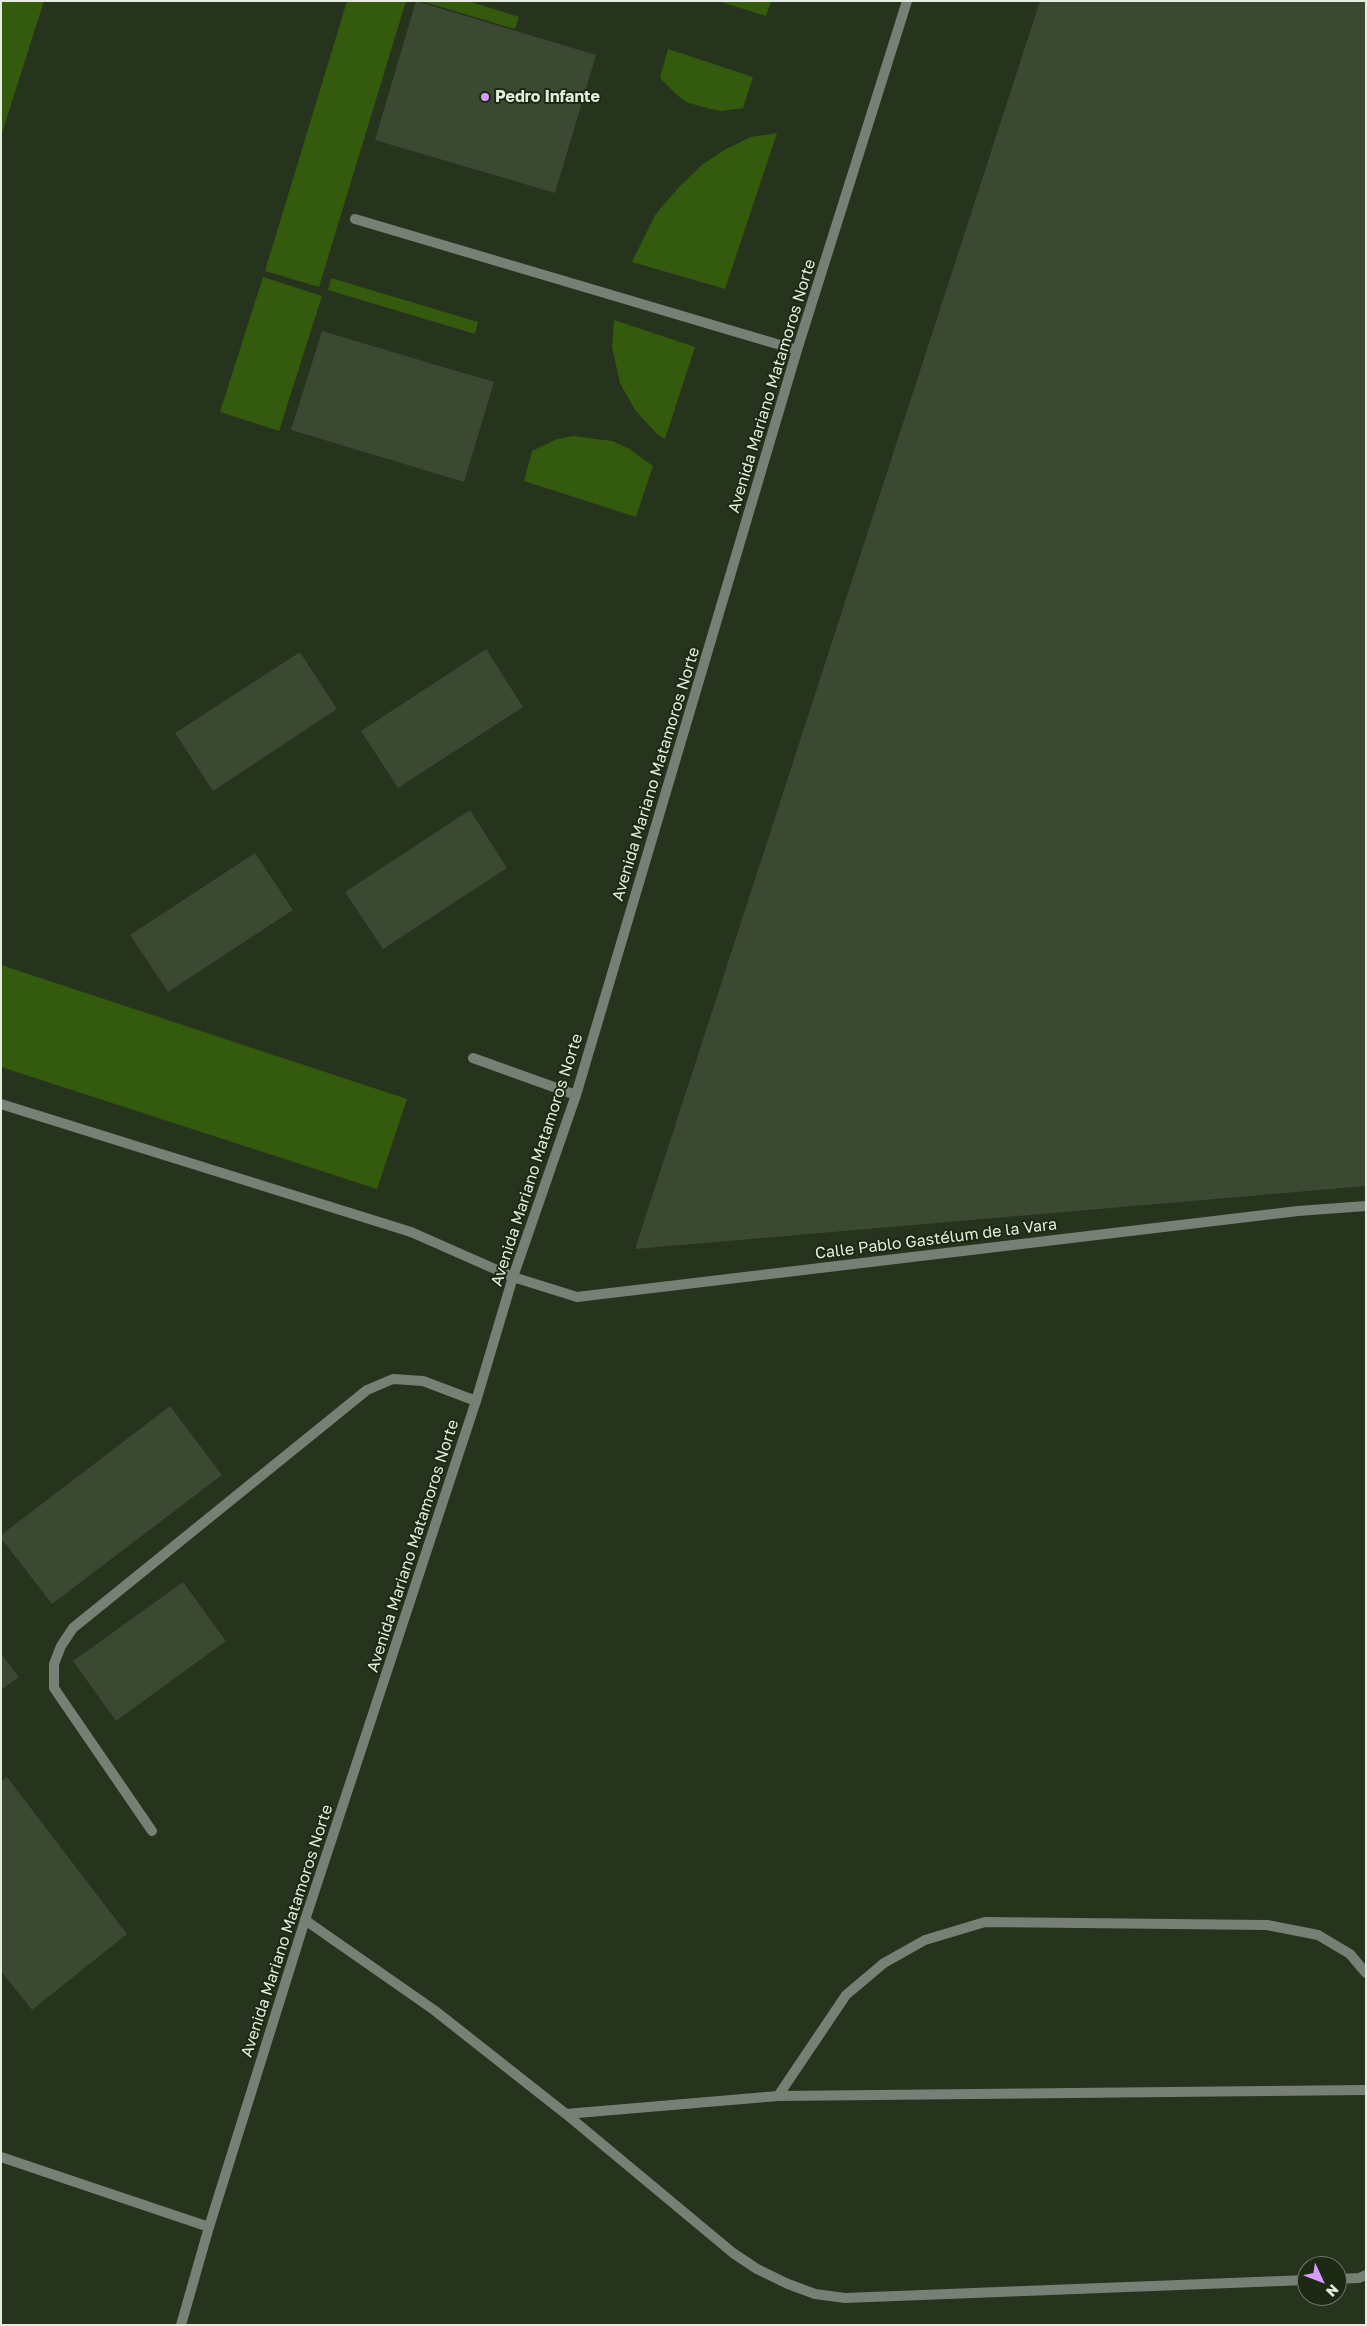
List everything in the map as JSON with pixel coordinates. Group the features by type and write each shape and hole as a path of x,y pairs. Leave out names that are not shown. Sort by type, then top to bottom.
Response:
{"street":[{"name":"Avenida Mariano Matamoros Norte","path":"181,2325 209,2227 305,1920 476,1401 513,1277 576,1095 797,350 907,1"},
{"path":"355,219 797,350"},
{"path":"473,1058 576,1095"},
{"name":"Calle Pablo Gastélum de la Vara","path":"1,1104 411,1232 513,1277 577,1297 1288,1212 1366,1206"},
{"path":"152,1831 54,1688 54,1664 61,1646 73,1628 367,1390 393,1379 423,1381 476,1401"},
{"path":"305,1920 434,2010 566,2114 733,2253 757,2269 788,2284 815,2294 845,2298 1297,2280"},
{"path":"778,2096 846,1995 884,1964 925,1940 985,1922 1267,1924 1318,1935 1350,1954 1366,1973"},
{"path":"566,2114 778,2096 1366,2090"},
{"path":"1,2157 209,2227"},
{"path":"1347,2279 1359,2278 1366,2275"}],"green space":[{"path":"1,1 44,1 1,136"},
{"path":"347,1 406,1 319,287 265,271"},
{"path":"421,1 468,1 519,17 515,29"},
{"path":"718,1 771,1 766,16"},
{"path":"668,49 753,77 743,108 722,111 710,109 686,102 677,95 660,78"},
{"path":"777,133 725,289 632,262 655,215 679,187 703,164 726,149 751,137"},
{"path":"263,277 322,296 279,431 220,412"},
{"path":"331,278 478,322 475,334 328,290"},
{"path":"614,320 695,347 665,439 657,434 635,410 620,383 612,347"},
{"path":"574,436 612,441 628,448 653,466 636,517 524,481 532,451 557,439"},
{"path":"1,965 407,1099 377,1189 1,1067"}],"building":[{"name":"Pedro Infante","path":"416,1 596,55 555,193 375,140"},
{"path":"1040,1 1366,1 1366,1186 635,1249"},
{"path":"322,331 494,382 464,482 291,430"},
{"path":"486,649 523,707 398,788 361,731"},
{"path":"300,652 337,709 213,791 175,733"},
{"path":"470,810 507,868 383,949 345,892"},
{"path":"255,853 293,910 168,992 130,935"},
{"path":"170,1406 222,1475 52,1604 1,1538 1,1535"},
{"path":"183,1582 226,1641 116,1721 73,1661"},
{"path":"1,1654 19,1677 1,1690"},
{"path":"7,1777 127,1934 32,2010 1,1971 1,1781"}],"place":[{"name":"Pedro Infante","path":"485,97"}]}
